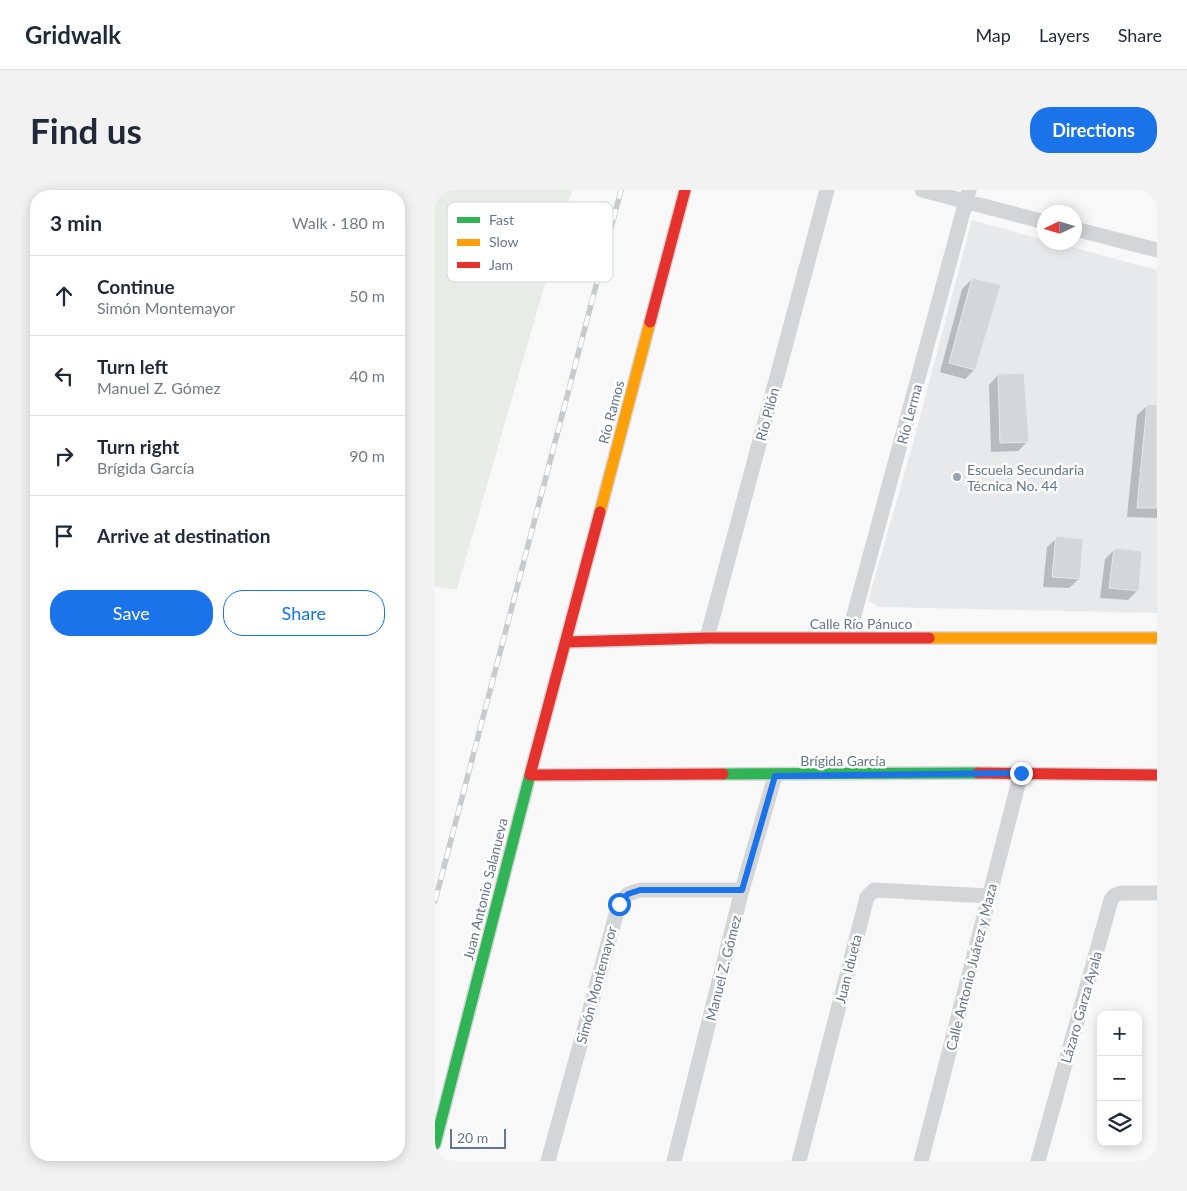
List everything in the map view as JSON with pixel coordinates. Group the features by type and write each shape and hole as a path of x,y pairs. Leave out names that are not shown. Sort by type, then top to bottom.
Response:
{"street":[{"name":"Río Ramos","path":"566,642 685,190"},
{"name":"Río Pilón","path":"707,638 827,190"},
{"path":"922,190 967,196 1037,219"},
{"name":"Río Lerma","path":"848,638 967,196"},
{"path":"1082,231 1157,250"},
{"name":"Calle Río Pánuco","path":"566,642 707,638 1157,638"},
{"name":"Juan Antonio Salanueva","path":"435,1144 566,642"},
{"name":"Brígida García","path":"530,775 775,776 1021,773 1157,775"},
{"name":"Calle Antonio Juárez y Maza","path":"921,1161 1021,773"},
{"name":"Manuel Z. Gómez","path":"674,1161 742,890 775,776"},
{"name":"Simón Montemayor","path":"548,1161 619,904 628,894 640,890 742,890"},
{"name":"Juan Idueta","path":"799,1161 867,897 874,890 989,896"},
{"name":"Lázaro Garza Ayala","path":"1038,1161 1111,900 1115,895 1121,893 1157,893"}],"shaded area":[{"path":"435,190 572,190 569,202 447,202 447,282 545,282 457,589 435,587"},
{"path":"972,220 1037,238 1037,250 1082,250 1157,270 1157,613 878,607 868,601 911,451"}],"building":[{"path":"972,278 1001,285 975,370 949,363"},
{"path":"1024,373 1029,442 1000,443 998,374"},
{"path":"1147,404 1157,405 1157,508 1137,508"},
{"path":"1056,536 1083,539 1080,579 1052,577"},
{"path":"1114,548 1142,551 1139,591 1109,588"}],"railway":[{"path":"613,221 621,190"},
{"path":"435,901 597,282"}],"traffic: fast":[{"path":"435,1144 531,771"},
{"path":"723,774 978,773"}],"traffic: slow":[{"path":"600,512 650,322"},
{"path":"929,638 1157,638"}],"traffic: jam":[{"path":"650,322 685,190"},
{"path":"531,771 600,512"},
{"path":"566,642 707,638 929,638"},
{"path":"978,773 1157,775"},
{"path":"530,775 723,774"}],"place":[{"name":"Escuela Secundaria Técnica No. 44","path":"957,477"}],"route":[{"path":"619,904 628,894 640,890 742,890 775,776 1021,773"}]}
